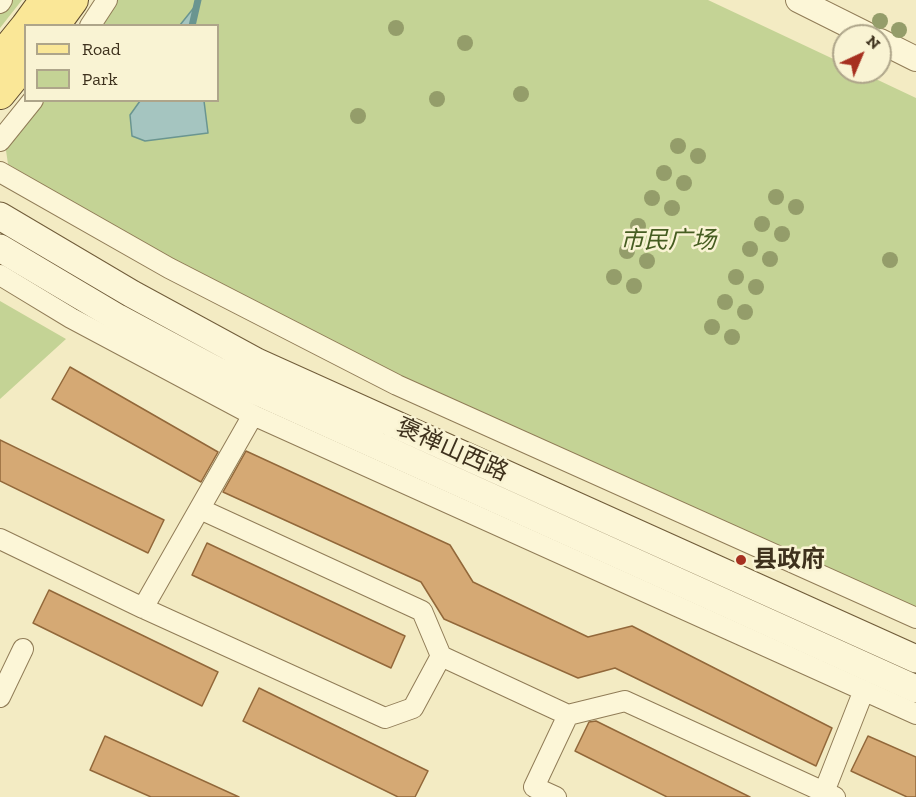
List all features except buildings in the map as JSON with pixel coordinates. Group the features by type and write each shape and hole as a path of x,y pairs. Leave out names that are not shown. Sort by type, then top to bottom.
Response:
{"main road":[{"path":"27,24 45,0"},
{"path":"55,24 73,0"},
{"path":"0,58 24,28"},
{"path":"0,94 24,64"},
{"name":"褒禅山西路","path":"0,216 132,294 257,362 916,659"},
{"name":"褒禅山西路","path":"0,248 118,318 245,386 916,689"}],"street":[{"path":"91,24 106,0"},
{"path":"798,0 846,24"},
{"path":"892,47 916,59"},
{"path":"0,141 31,102"},
{"path":"0,172 169,268 388,380 916,618"},
{"path":"0,275 71,318 253,415 916,714"},
{"path":"143,608 253,415"},
{"path":"200,509 422,611 441,656 568,715 625,701 829,795 864,690"},
{"path":"0,539 143,608 385,718 413,708 441,656"},
{"path":"0,697 23,649"},
{"path":"556,797 534,787 568,715"}],"green space":[{"path":"6,0 22,0 0,28 0,7"},
{"name":"市民广场","path":"113,0 708,0 832,58 832,84 886,84 916,98 916,613 236,300 8,164 4,137 34,102 219,102 219,24 96,24"},
{"path":"0,301 66,339 0,399"}],"water":[{"path":"196,5 194,24 181,24"},
{"path":"139,102 204,102 208,133 145,141 132,136 130,115"}],"waterway":[{"path":"192,24 198,0"}],"place":[{"name":"县政府","path":"741,560"}]}
